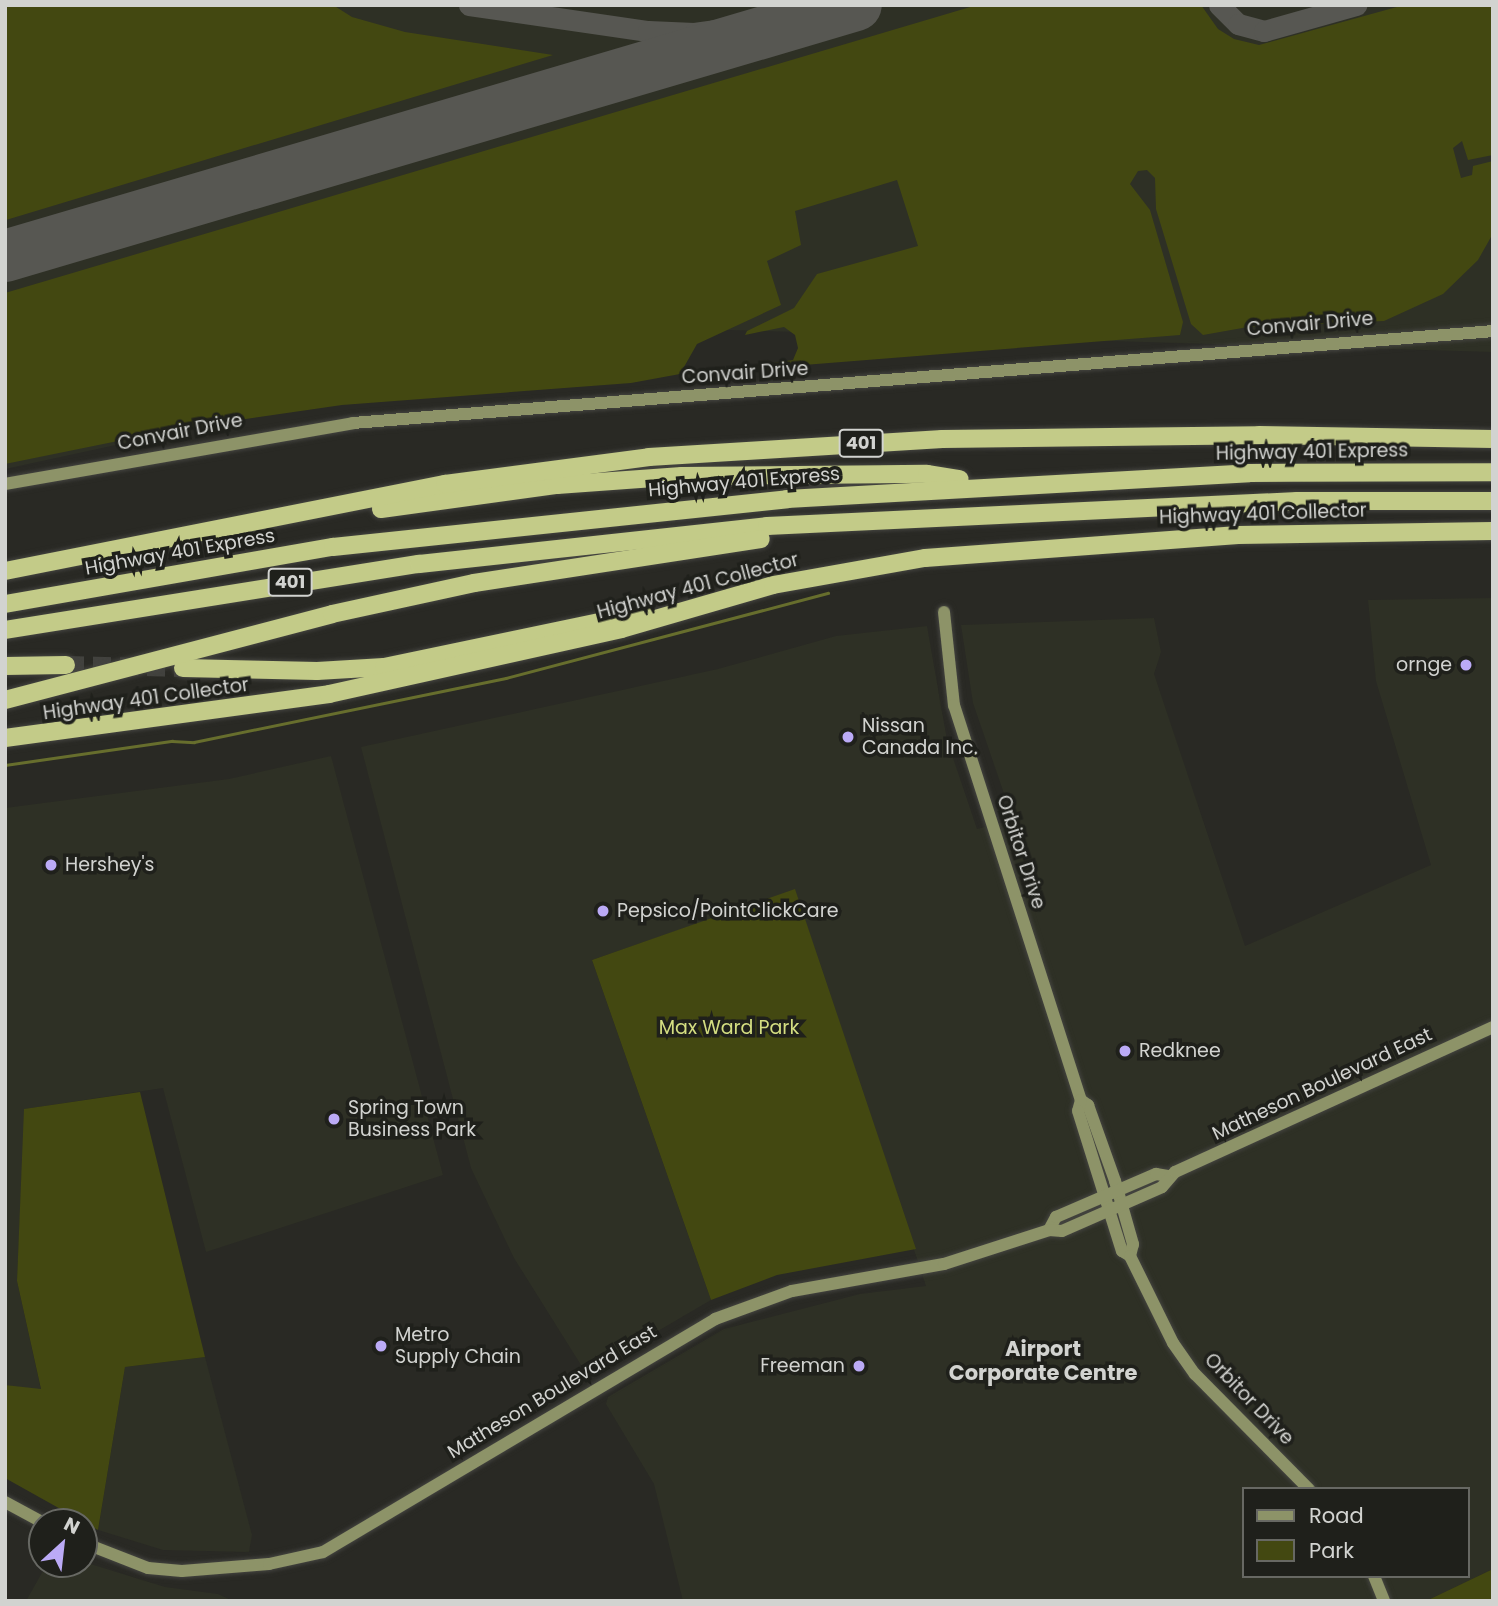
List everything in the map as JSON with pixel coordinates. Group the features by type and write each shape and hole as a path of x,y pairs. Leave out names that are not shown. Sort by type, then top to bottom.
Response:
{"highway":[{"name":"401","path":"5,571 236,529 445,484 649,457 769,448 1039,438 1493,439"},
{"name":"Highway 401 Express","path":"5,604 333,547 705,506 994,485 1249,473 1493,472"},
{"path":"236,529 557,485 682,476 927,474 994,485"},
{"name":"401","path":"5,630 246,588 514,551 767,526 1297,501 1493,501"},
{"path":"5,700 293,623 474,583 608,559 846,531 883,521"},
{"name":"Highway 401 Collector","path":"5,738 329,694 510,657 621,629 688,607 850,570 1027,548 1238,535 1493,531"},
{"path":"183,668 317,671 384,667 688,607"},
{"path":"5,666 66,665"}],"street":[{"name":"Convair Drive","path":"5,484 353,422 1493,331"},
{"name":"Orbitor Drive","path":"944,612 954,705 1081,1100 1088,1105 1115,1208 1133,1244 1130,1256 1173,1343 1195,1374 1307,1487"},
{"name":"Matheson Boulevard East","path":"1049,1230 1056,1217 1156,1174 1168,1176 1493,1027"},
{"name":"Matheson Boulevard East","path":"98,1548 148,1568 182,1571 258,1566 323,1552 715,1319 795,1290 944,1264 1049,1230 1062,1231 1162,1187 1168,1176"},
{"path":"5,1502 28,1514"},
{"path":"1375,1578 1384,1601"}],"shaded area":[{"path":"5,5 1493,5 1493,352 658,328 5,469"},
{"path":"1493,598 1493,1569 1426,1601 683,1601 654,1484 606,1404 608,1397 724,1329 860,1294 926,1286 795,890 592,960 711,1300 586,1373 514,1258 471,1168 361,747 718,669 836,636 927,626 947,740 977,829 1013,820 973,703 961,625 1154,618 1161,652 1154,674 1245,946 1431,865 1376,681 1368,600"},
{"path":"331,756 443,1175 206,1252 163,1088 25,1109 17,1281 41,1390 5,1385 5,808 229,779"},
{"path":"205,1357 252,1535 249,1552 163,1550 98,1530 125,1367"},
{"path":"98,1566 165,1587 218,1594 233,1601 26,1601 39,1578 98,1578"}],"green space":[{"path":"5,5 333,5 352,17 405,32 553,55 6,220"},
{"path":"977,5 1201,5 1218,29 1234,39 1259,45 1404,5 1493,5 1493,155 1468,160 1462,141 1453,148 1461,178 1472,175 1473,166 1493,161 1491,237 1478,260 1443,294 1384,321 1248,327 1203,335 1191,324 1156,209 1155,178 1147,170 1138,171 1130,184 1150,210 1183,322 1180,335 766,368 761,365 793,360 798,348 795,335 784,327 745,335 747,331 794,308 817,274 918,246 897,180 795,211 801,245 767,261 781,305 697,344 680,374 631,383 342,405 177,429 5,464 5,293"},
{"name":"Max Ward Park","path":"795,889 916,1249 777,1275 711,1300 592,960"},
{"path":"140,1092 205,1357 125,1367 98,1530 98,1508 59,1508 5,1478 5,1385 41,1389 17,1281 24,1109"},
{"path":"1493,1569 1493,1601 1426,1601"}],"waterway":[{"path":"5,765 172,741 194,742 506,678 828,593"}],"taxiway":[{"path":"469,5 648,31 694,33 824,15"},
{"path":"1219,5 1238,24 1264,31 1356,5"},
{"path":"5,252 38,247"}],"runway":[{"path":"5,256 856,5"}],"tunnel":[{"path":"66,665 183,668"}],"place":[{"name":"ornge","path":"1466,665"},
{"name":"Nissan Canada Inc.","path":"848,737"},
{"name":"Hershey's","path":"51,865"},
{"name":"Pepsico/PointClickCare","path":"603,911"},
{"name":"Redknee","path":"1125,1051"},
{"name":"Spring Town Business Park","path":"334,1119"},
{"name":"Metro Supply Chain","path":"381,1346"},
{"name":"Freeman","path":"859,1366"}],"district":[{"name":"Airport Corporate Centre","path":"1043,1361"}]}
